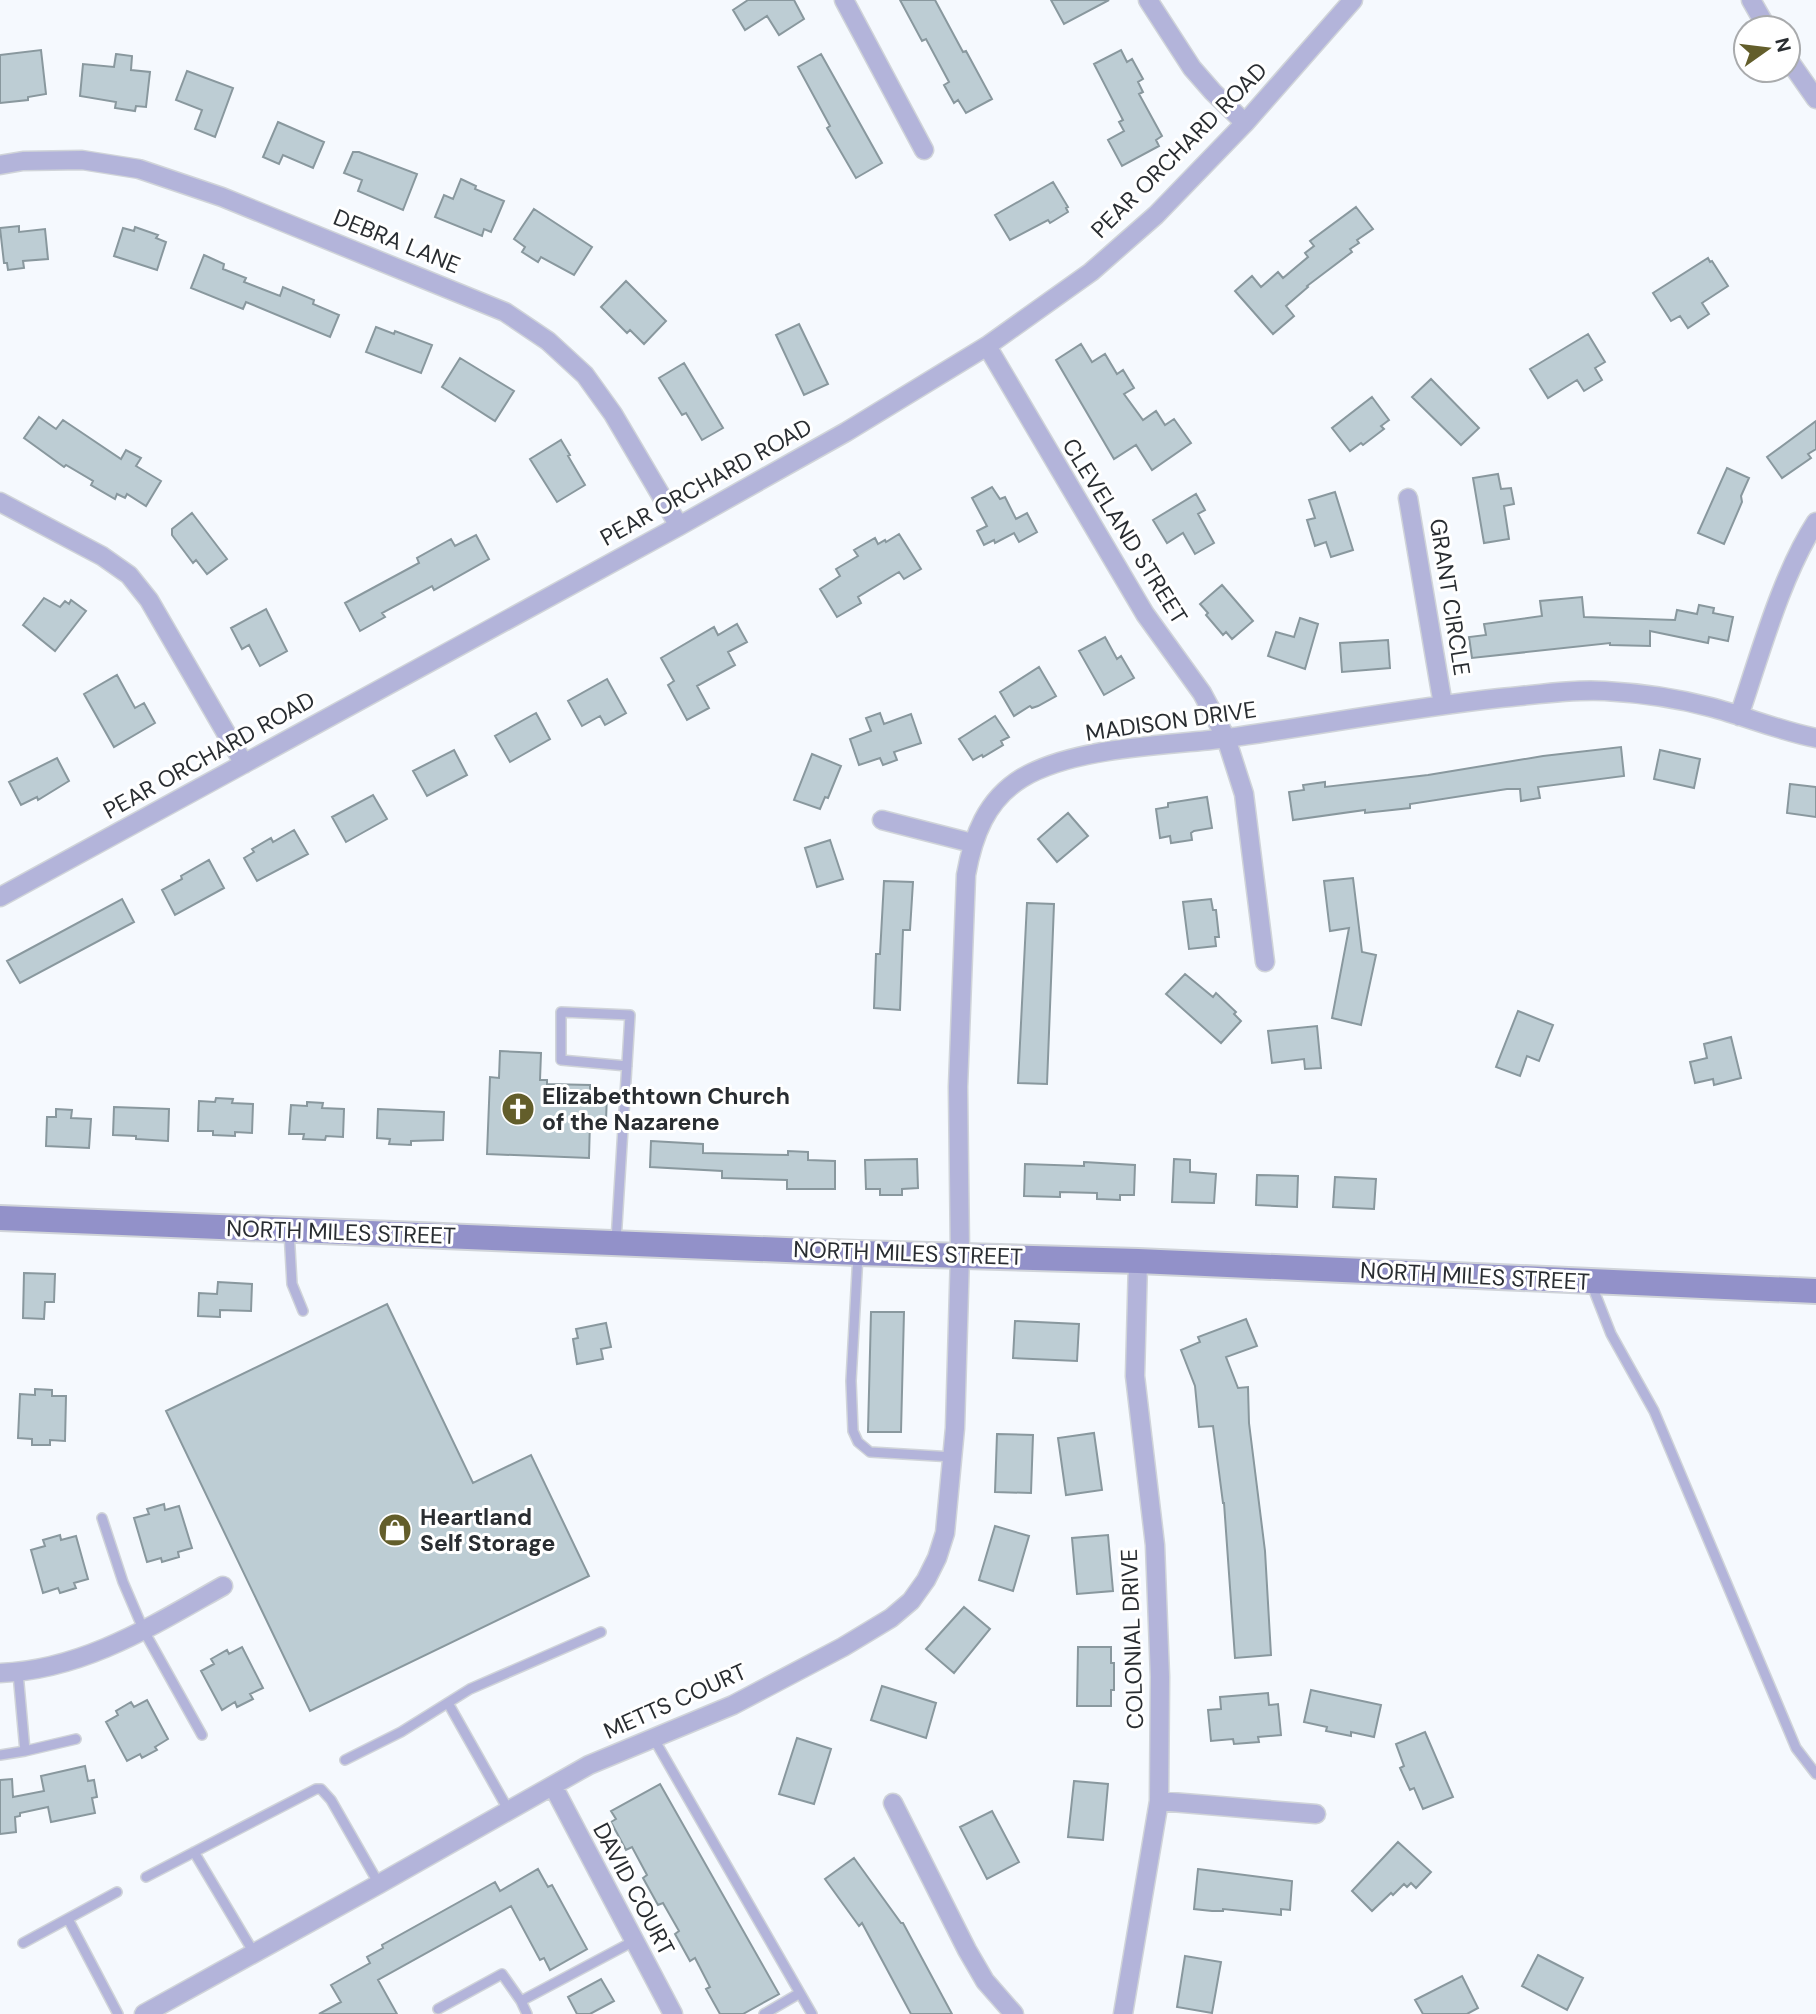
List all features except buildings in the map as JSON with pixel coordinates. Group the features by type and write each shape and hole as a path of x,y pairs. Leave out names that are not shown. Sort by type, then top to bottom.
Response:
{"main road":[{"name":"NORTH MILES STREET","path":"0,1218 1138,1261 1816,1291"}],"street":[{"path":"844,0 924,150"},
{"path":"1148,0 1192,68 1245,123"},
{"name":"PEAR ORCHARD ROAD","path":"0,897 679,526 846,432 987,346 1091,272 1156,215 1245,123 1353,0"},
{"path":"1802,80 1816,99"},
{"name":"DEBRA LANE","path":"0,165 23,161 72,160 111,163 139,169 234,202 505,312 548,341 585,375 613,414 679,526"},
{"name":"CLEVELAND STREET","path":"987,346 1145,614 1202,693 1227,738 1244,794 1265,962"},
{"name":"GRANT CIRCLE","path":"1408,498 1443,705"},
{"path":"0,502 102,556 130,575 149,600 244,764"},
{"path":"1738,716 1795,560 1816,522"},
{"name":"MADISON DRIVE","path":"960,1254 958,1087 966,875 972,843 982,819 999,797 1021,778 1050,765 1123,750 1227,738 1443,705 1564,692 1602,691 1674,699 1816,738"},
{"path":"882,820 972,843"},
{"name":"METTS COURT","path":"144,2014 589,1765 733,1705 843,1647 891,1618 911,1601 937,1558 945,1533 953,1457 960,1254"},
{"name":"COLONIAL DRIVE","path":"1123,2014 1159,1801 1160,1677 1155,1545 1135,1376 1138,1261"},
{"path":"9,1673 67,1663 88,1656 144,1631 223,1586"},
{"name":"DAVID COURT","path":"553,1786 673,2014"},
{"path":"1159,1801 1316,1814"},
{"path":"893,1803 967,1950 985,1981 1014,2014"}],"lane":[{"path":"616,1241 627,1066 630,1015 561,1013 561,1060 627,1066"},
{"path":"289,1230 292,1284 303,1311"},
{"path":"858,1252 851,1381 853,1430 858,1442 870,1452 953,1457"},
{"path":"1591,1282 1611,1334 1654,1411 1796,1748 1816,1774"},
{"path":"102,1518 123,1583 144,1631 202,1735"},
{"path":"345,1760 401,1732 495,1676 601,1632"},
{"path":"9,1673 25,1751"},
{"path":"449,1703 509,1811"},
{"path":"0,1755 76,1738"},
{"path":"654,1739 812,2014"},
{"path":"146,1877 316,1789 321,1789 331,1800 379,1884"},
{"path":"194,1852 254,1953"},
{"path":"23,1943 117,1892"},
{"path":"68,1919 118,2014"},
{"path":"521,2001 634,1941"},
{"path":"438,2009 502,1974 527,2014"},
{"path":"764,2014 800,1993"}],"place":[{"name":"Elizabethtown Church of the Nazarene","path":"518,1109"},
{"name":"Heartland Self Storage","path":"395,1530"}]}
